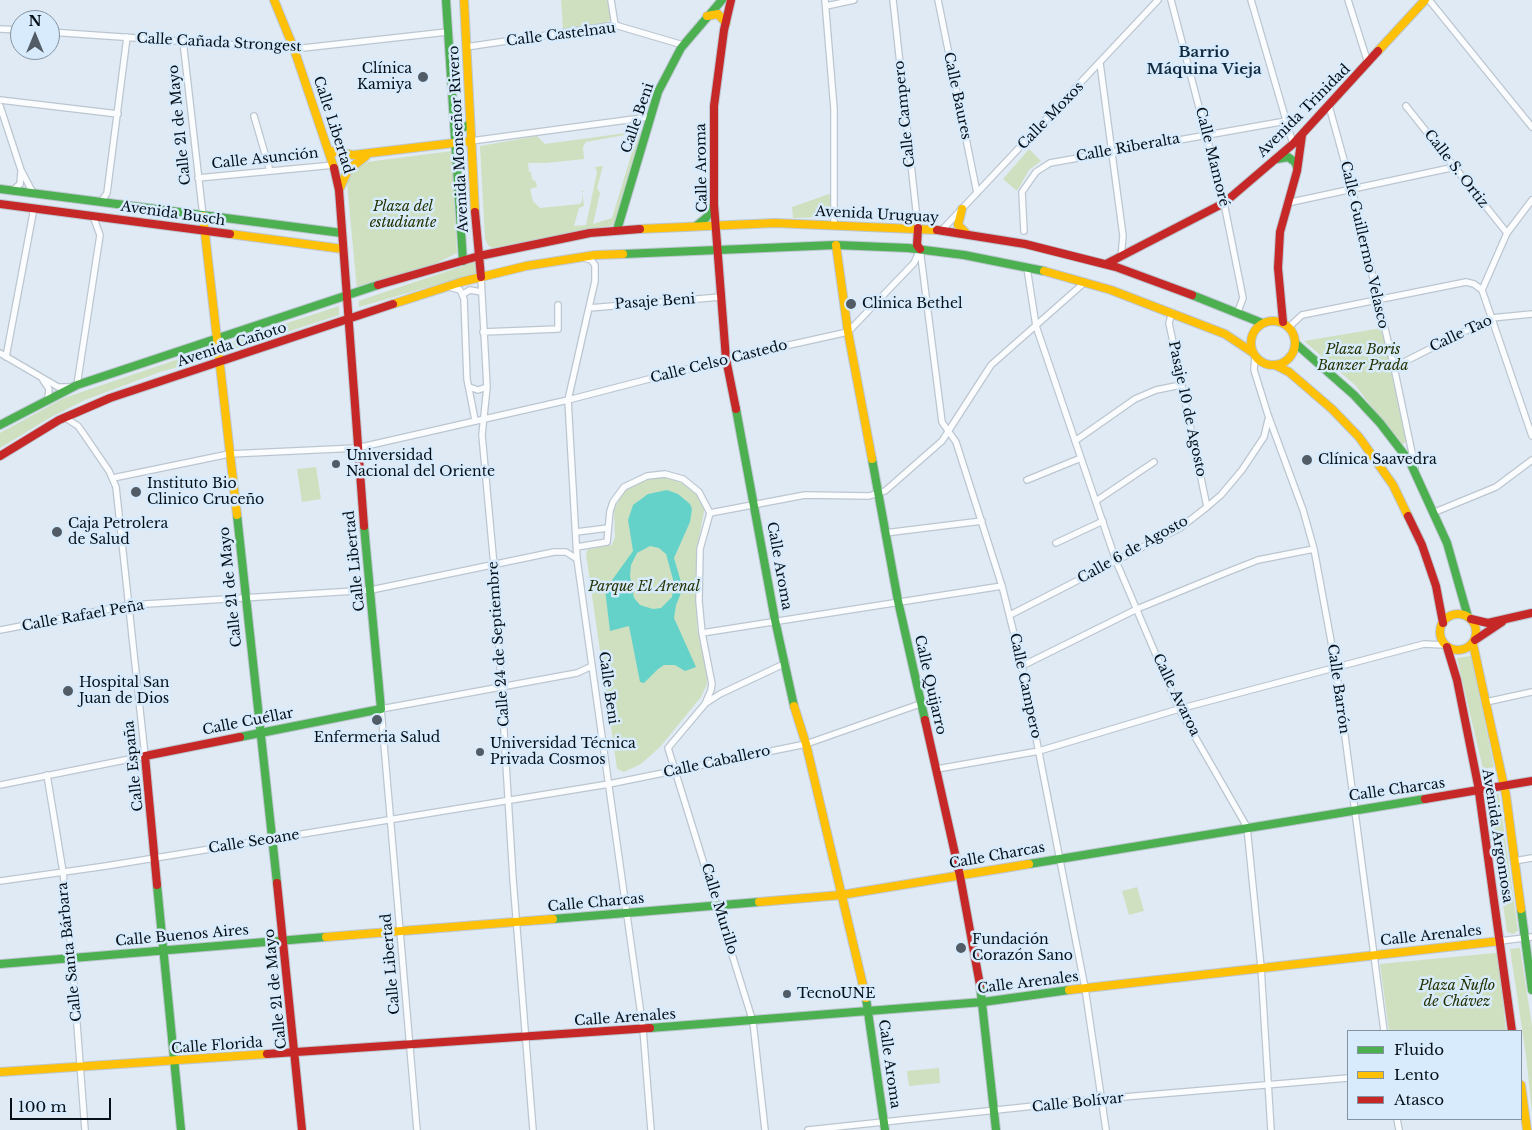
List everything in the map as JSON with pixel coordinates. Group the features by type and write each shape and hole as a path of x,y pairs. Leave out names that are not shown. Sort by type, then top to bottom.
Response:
{"main road":[{"name":"Calle Libertad","path":"274,0 294,49 330,151 340,190 345,296 356,448 381,709"},
{"name":"Avenida Monseñor Rivero","path":"446,0 463,261"},
{"name":"Avenida Monseñor Rivero","path":"464,0 471,141 481,277"},
{"name":"Calle Beni","path":"617,230 649,117 658,92 683,45 722,0"},
{"name":"Calle Aroma","path":"731,0 714,98 714,205 726,359 755,504 775,620 786,663 792,698 806,744 869,1011 884,1127"},
{"name":"Avenida Trinidad","path":"1106,264 1224,202 1275,160 1329,106 1425,0"},
{"path":"707,16 718,14 726,22"},
{"path":"455,125 461,129 470,124"},
{"path":"1302,134 1297,171 1280,232 1278,268 1286,325 1295,343 1354,395 1380,423 1416,472 1435,512 1459,579 1470,618 1476,626 1474,642"},
{"name":"Calle Asunción","path":"330,151 346,155 371,154 471,141"},
{"name":"Calle Asunción","path":"340,190 348,170 358,160 371,154"},
{"path":"1275,160 1282,157 1291,158 1296,164 1297,171"},
{"path":"0,190 0,199"},
{"name":"Avenida Busch","path":"0,190 13,190 329,233 342,233"},
{"path":"13,190 10,198 14,205"},
{"path":"34,193 38,201 34,208"},
{"path":"50,210 46,205 51,195"},
{"name":"Avenida Busch","path":"0,204 343,249"},
{"path":"694,227 706,218 714,205"},
{"path":"962,209 958,225 966,233"},
{"name":"Calle 21 de Mayo","path":"202,216 230,454 244,598 273,839 296,1053 302,1130"},
{"path":"216,233 212,225 217,218"},
{"name":"Avenida Uruguay","path":"479,256 590,233 617,230 834,224 942,230 1025,244 1106,264 1144,276 1262,324"},
{"path":"918,228 917,245 920,250"},
{"path":"329,233 331,238 329,246"},
{"path":"481,277 526,266 584,258 717,249 836,246 920,250 964,255 1086,282 1172,312 1230,336 1254,354 1260,361 1289,372 1332,409 1358,437 1393,485 1422,546 1436,586 1443,623 1440,636 1446,646 1458,651 1467,649 1504,621"},
{"name":"Calle Quijarro","path":"836,246 848,332 898,601 960,876 983,1002 996,1130"},
{"path":"700,250 710,253 716,259 718,265"},
{"name":"Avenida Cañoto","path":"0,425 48,398 74,386 345,296 479,256"},
{"name":"Avenida Cañoto","path":"0,456 64,417 110,398 481,277"},
{"path":"1254,354 1252,337 1262,324 1276,320 1286,325"},
{"path":"1274,365 1288,360 1294,352 1295,343"},
{"path":"1443,623 1456,614 1488,623 1504,621 1532,612"},
{"name":"Avenida Argomosa","path":"1474,642 1506,795 1514,861 1528,937 1532,990"},
{"name":"Avenida Argomosa","path":"1446,646 1457,680 1479,791 1512,1030"},
{"name":"Calle Cuéllar","path":"145,756 381,709"},
{"name":"Calle España","path":"145,756 181,1130"},
{"name":"Calle Charcas","path":"516,922 841,895 1532,781"},
{"path":"1506,795 1516,784"},
{"name":"Calle Buenos Aires","path":"0,964 516,922"},
{"name":"Calle Arenales","path":"526,1038 752,1022 983,1002 1261,967 1500,941"},
{"name":"Calle Florida","path":"0,1072 526,1038"},
{"path":"1522,1093 1527,1130"}],"street":[{"path":"611,0 615,25"},
{"path":"834,224 834,109 825,3 854,0"},
{"name":"Calle Campero","path":"893,0 918,228"},
{"name":"Calle Baures","path":"938,0 977,193"},
{"name":"Calle Moxos","path":"942,230 1158,0"},
{"name":"Calle Mamoré","path":"1171,0 1208,134 1224,202 1242,298 1237,314"},
{"path":"1251,0 1293,144"},
{"path":"1348,0 1368,63"},
{"path":"1429,0 1532,127"},
{"name":"Calle Castelnau","path":"466,47 615,25 683,45"},
{"name":"Calle Cañada Strongest","path":"60,33 294,49 447,32"},
{"path":"101,202 107,193 127,37"},
{"name":"Calle 21 de Mayo","path":"183,41 202,216"},
{"path":"1100,63 1124,236 1121,257"},
{"path":"0,100 118,114"},
{"path":"0,106 22,170 34,193"},
{"name":"Calle Guillermo Velasco","path":"1329,106 1352,189 1394,367 1416,472"},
{"name":"Calle S. Ortiz","path":"1406,106 1506,233"},
{"path":"254,116 270,171"},
{"path":"471,141 649,117"},
{"name":"Calle Riberalta","path":"1024,231 1022,192 1042,166 1061,159 1286,121"},
{"name":"Calle Asunción","path":"198,178 334,164"},
{"path":"1287,202 1455,167"},
{"path":"13,190 20,184 22,170"},
{"path":"1482,290 1506,233 1531,203"},
{"path":"34,208 3,355 42,379 58,386 74,386 100,235 93,216"},
{"path":"848,332 914,263 920,250"},
{"name":"Calle Campero","path":"920,250 942,422 956,442 982,521 1002,586 1022,666 1085,988 1106,1130"},
{"name":"Calle Beni","path":"584,258 591,260 596,268 590,308 568,400 577,559 628,913 643,1029 651,1130"},
{"name":"Calle Avaroa","path":"1027,268 1036,326 1116,561 1179,709 1247,827 1261,967 1271,1130"},
{"name":"Calle 24 de Septiembre","path":"481,277 487,386 482,434 494,566 516,922 533,1130"},
{"path":"577,547 608,542 610,511 624,487 640,479 659,474 674,475 683,479 699,492 710,513 805,495 878,494 885,491 942,441 991,365 1086,282"},
{"path":"1286,325 1302,315 1466,282 1474,284 1482,290 1532,436"},
{"path":"446,287 454,287 463,294 469,387 475,420"},
{"path":"463,294 470,290 481,292"},
{"name":"Pasaje Beni","path":"590,308 721,297"},
{"path":"483,332 558,329 558,305"},
{"name":"Pasaje 10 de Agosto","path":"1172,312 1169,323 1207,507"},
{"name":"Calle Tao","path":"1394,367 1491,318 1532,314"},
{"name":"Calle Celso Castedo","path":"113,478 230,454 356,448 568,400 726,359 848,332"},
{"name":"Calle Barrón","path":"1254,354 1254,370 1268,415 1296,488 1314,549 1336,668 1384,1030"},
{"path":"42,379 49,389 48,398"},
{"path":"1075,441 1135,399 1156,390 1181,385"},
{"path":"469,387 478,390 487,386"},
{"name":"Calle 6 de Agosto","path":"1010,615 1180,528 1221,495 1242,470 1264,437 1268,415"},
{"name":"Calle España","path":"64,417 78,426 113,478 130,605 145,756"},
{"path":"1027,480 1081,458"},
{"path":"1435,512 1496,486 1532,460"},
{"path":"1096,501 1154,462"},
{"name":"Calle Murillo","path":"705,704 712,684 702,633 699,601 700,549 710,513"},
{"path":"885,533 982,521"},
{"path":"1056,543 1103,521"},
{"path":"576,532 608,528"},
{"path":"1022,666 1137,610 1258,560 1314,549"},
{"name":"Calle Rafael Peña","path":"0,630 130,605 371,590 494,566 554,552 566,552 577,559"},
{"path":"702,633 775,620 1002,586"},
{"path":"936,769 1039,751 1179,709 1424,644 1446,646"},
{"name":"Calle Murillo","path":"765,1130 752,1022 718,904 668,748 705,704 720,694 786,663"},
{"path":"502,687 577,673 592,666"},
{"name":"Calle Cuéllar","path":"381,709 502,687"},
{"path":"1486,702 1532,692"},
{"name":"Calle Caballero","path":"508,800 609,784 806,744 920,704"},
{"name":"Calle Libertad","path":"381,709 417,1130"},
{"name":"Calle Cuéllar","path":"0,785 145,756"},
{"name":"Calle Santa Bárbara","path":"47,775 63,872 72,958 85,1130"},
{"name":"Calle Seoane","path":"0,881 155,858 508,800"},
{"path":"1514,861 1532,858"},
{"name":"Calle Arenales","path":"1500,941 1528,937"},
{"name":"Calle Bolívar","path":"808,1130 884,1127 1100,1099 1347,1078"}],"green space":[{"path":"561,0 609,0 611,19 606,23 563,29"},
{"path":"638,123 641,127 640,138 614,225 492,248 488,245 485,239 480,146 537,136 545,144 626,133 627,124","holes":["630,134 636,139 612,218 593,224 600,193 597,188 603,166 595,167 597,172 586,225 574,226 579,208 584,206 582,192 580,204 540,208 533,201 530,189 537,187 536,182 532,179 531,172 529,172 528,163 584,159 583,147 586,142"]},
{"path":"1029,149 1041,161 1029,170 1017,191 1003,179"},
{"name":"Plaza del estudiante","path":"452,151 457,253 429,267 357,290 347,183 353,170 367,162"},
{"path":"832,193 832,217 793,218 792,207"},
{"path":"478,261 477,273 359,307 359,301"},
{"path":"339,306 339,315 223,353 223,344 252,337 269,329"},
{"name":"Plaza Boris Banzer Prada","path":"1382,328 1406,442 1401,445 1355,385 1304,341"},
{"path":"211,348 213,357 160,372 85,400 51,417 0,448 0,433 64,398"},
{"path":"316,467 321,499 302,502 297,469"},
{"name":"Parque El Arenal","path":"666,477 689,486 697,493 705,507 697,548 696,599 697,628 707,670 707,684 701,697 660,747 641,764 624,772 617,769 586,554 588,549 612,545 615,537 614,510 624,491 643,480"},
{"path":"1471,656 1494,767 1483,769 1457,658"},
{"path":"1499,794 1518,931 1513,934 1507,932 1487,795"},
{"path":"1137,887 1144,911 1129,915 1122,891"},
{"path":"1520,948 1532,1026 1532,1113 1526,1055 1510,949"},
{"name":"Plaza Ñuflo de Chávez","path":"1495,953 1498,955 1506,1030 1389,1030 1380,964"},
{"path":"939,1068 940,1083 909,1086 907,1071"}],"shaded area":[{"path":"667,490 678,494 690,504 692,509 690,522 674,558 681,582 681,593 676,605 674,618 696,667 685,671 675,665 664,665 644,683 640,682 629,626 610,631 605,590 633,551 628,520 633,505 648,494","holes":["650,546 659,548 666,554 674,583 672,597 661,608 653,609 640,605 634,598 630,576 631,565 637,553"]}],"traffic: fast":[{"path":"446,0 463,261"},
{"path":"617,230 658,92 681,48 722,0"},
{"path":"455,125 461,129 470,124"},
{"path":"1277,159 1288,157 1295,162 1297,167"},
{"path":"0,189 342,233"},
{"path":"696,226 706,218 714,205"},
{"path":"623,254 836,245 908,248 964,255 1044,271"},
{"path":"0,425 77,385 378,285"},
{"path":"1192,295 1262,323"},
{"path":"1295,343 1354,395 1380,423 1410,462 1447,543 1468,617"},
{"path":"736,409 775,620 794,706"},
{"path":"872,459 898,601 925,720"},
{"path":"237,515 277,883"},
{"path":"240,737 381,709 364,526"},
{"path":"1029,864 1425,799"},
{"path":"157,885 181,1130"},
{"path":"553,919 759,902"},
{"path":"1521,909 1532,990"},
{"path":"0,964 326,937"},
{"path":"980,985 996,1130"},
{"path":"650,1028 983,1002 1069,990"},
{"path":"866,998 885,1130"}],"traffic: slow":[{"path":"274,0 294,49 334,168"},
{"path":"464,0 475,212"},
{"path":"1378,51 1425,0"},
{"path":"707,16 718,14 726,23"},
{"path":"330,151 353,155 471,141"},
{"path":"340,188 348,170 366,156"},
{"path":"962,209 958,225 966,233"},
{"path":"203,216 237,515"},
{"path":"640,229 775,223 937,230"},
{"path":"230,234 343,249"},
{"path":"836,245 848,332 872,459"},
{"path":"393,304 461,282 526,266 595,255 623,254"},
{"path":"1044,271 1111,290 1225,334 1252,352"},
{"path":"1277,321 1289,327 1294,334 1295,343 1294,352 1289,359 1282,364 1269,365 1261,362 1254,355 1251,339 1254,331 1261,324 1277,321"},
{"path":"1275,365 1289,372 1332,409 1359,437 1393,485 1408,516"},
{"path":"1458,614 1465,615 1471,619 1475,625 1476,632 1475,639 1471,645 1465,649 1458,650 1451,649 1445,645 1441,639 1440,632 1441,625 1445,619 1451,615 1458,614"},
{"path":"1473,644 1506,795 1521,909"},
{"path":"794,706 806,744 866,998"},
{"path":"759,902 841,895 1029,864"},
{"path":"326,937 553,919"},
{"path":"1069,990 1500,941"},
{"path":"0,1072 267,1054"},
{"path":"1522,1092 1527,1130"}],"traffic: jam":[{"path":"731,0 724,30 714,106 714,205 726,359 736,409"},
{"path":"1106,264 1224,203 1293,144 1378,51"},
{"path":"1283,322 1278,268 1280,232 1297,171 1302,135"},
{"path":"334,168 339,190 364,526"},
{"path":"0,204 230,234"},
{"path":"475,212 481,277"},
{"path":"918,228 917,245 920,249"},
{"path":"378,285 479,256 590,233 640,229"},
{"path":"937,230 1025,244 1116,267 1192,295"},
{"path":"0,456 59,420 110,398 393,304"},
{"path":"1408,516 1422,545 1436,586 1443,623"},
{"path":"1471,619 1488,623 1532,613"},
{"path":"1475,640 1502,622"},
{"path":"1447,647 1457,680 1478,785 1512,1030"},
{"path":"925,720 960,876 980,985"},
{"path":"157,885 145,756 240,737"},
{"path":"1425,799 1532,781"},
{"path":"277,883 302,1130"},
{"path":"267,1054 650,1028"}],"place":[{"name":"Clínica Kamiya","path":"423,77"},
{"name":"Clinica Bethel","path":"851,304"},
{"name":"Clínica Saavedra","path":"1307,460"},
{"name":"Universidad Nacional del Oriente","path":"336,464"},
{"name":"Instituto Bio Clinico Cruceño","path":"136,492"},
{"name":"Caja Petrolera de Salud","path":"57,532"},
{"name":"Hospital San Juan de Dios","path":"68,691"},
{"name":"Enfermeria Salud","path":"377,720"},
{"name":"Universidad Técnica Privada Cosmos","path":"480,752"},
{"name":"Fundación Corazón Sano","path":"961,948"},
{"name":"TecnoUNE","path":"787,994"}],"district":[{"name":"Barrio Máquina Vieja","path":"1204,62"}]}
